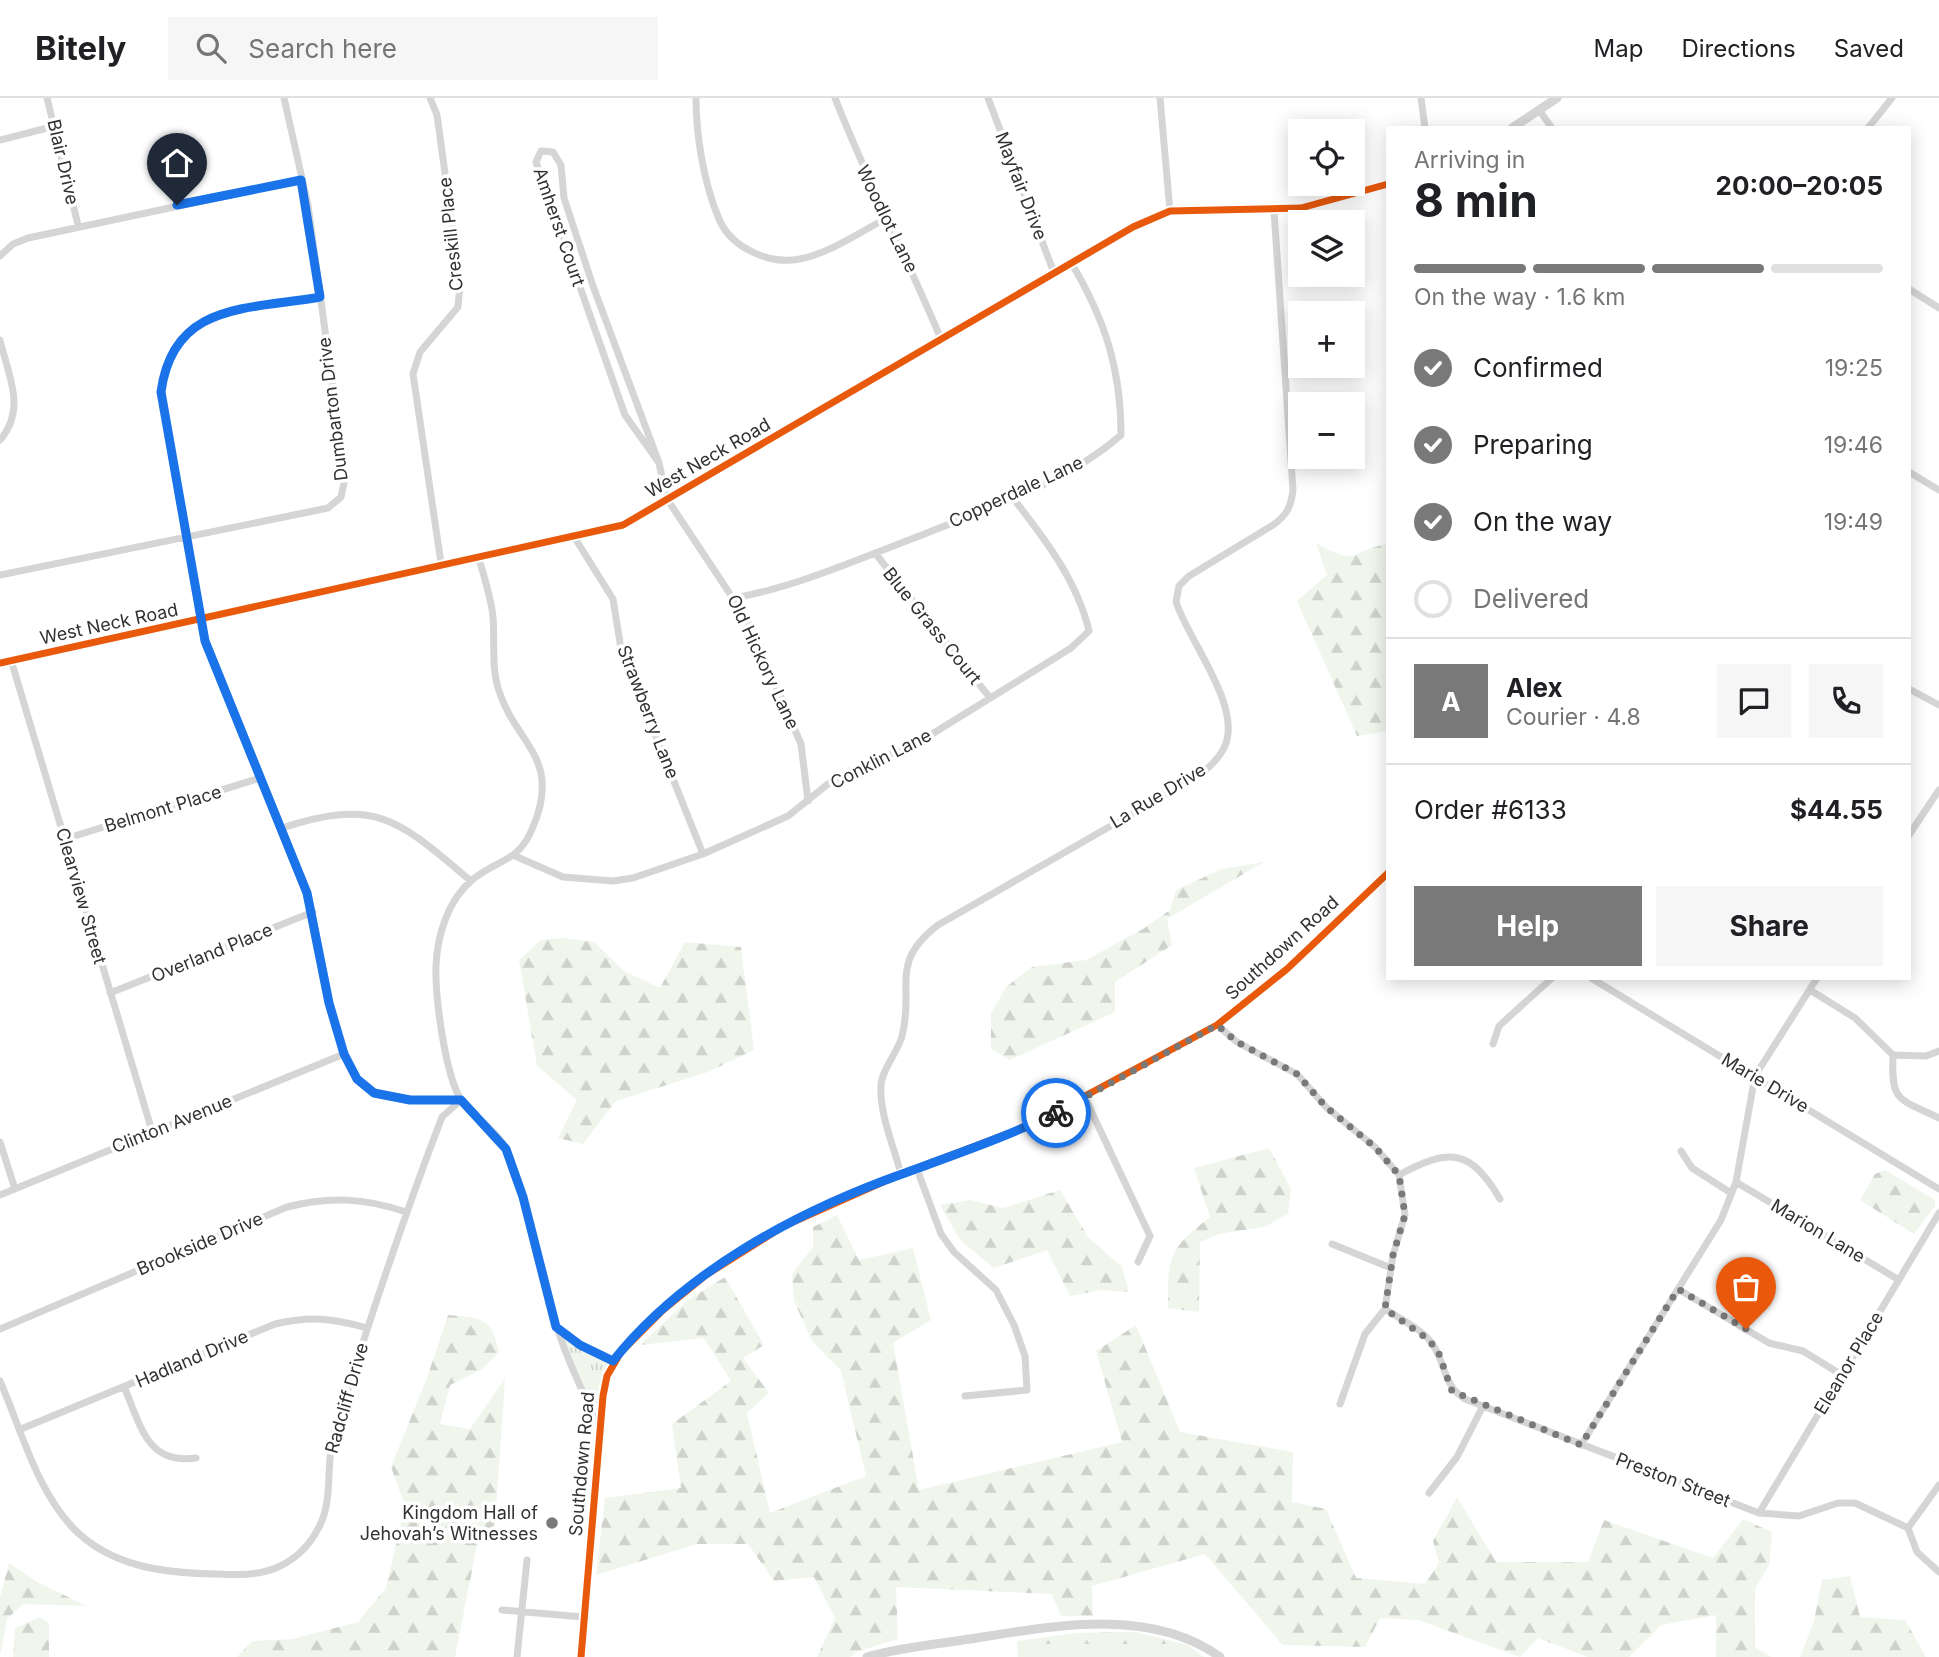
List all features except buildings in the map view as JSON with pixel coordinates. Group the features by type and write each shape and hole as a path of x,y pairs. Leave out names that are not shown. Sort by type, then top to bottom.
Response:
{"street":[{"name":"Blair Drive","path":"47,98 78,225"},
{"name":"Dumbarton Drive","path":"0,575 328,508 341,496 345,478 320,297 285,98"},
{"name":"Creskill Place","path":"430,98 437,116 460,283 458,307 420,352 413,373 441,564"},
{"path":"696,98 699,139 719,221 735,240 752,252 776,260 797,260 816,255 887,218"},
{"name":"Woodlot Lane","path":"835,98 864,173 904,249 941,339"},
{"name":"Mayfair Drive","path":"988,98 1054,273"},
{"path":"1160,98 1170,211"},
{"path":"1421,98 1425,126"},
{"path":"1514,126 1557,98"},
{"path":"1870,126 1892,98"},
{"path":"1539,110 1551,126"},
{"path":"0,140 55,127"},
{"name":"Amherst Court","path":"659,463 625,415 536,162 537,154 545,149 557,156 561,165 564,198 659,463 667,499"},
{"path":"0,257 12,244 28,237 301,180"},
{"name":"West Neck Road","path":"0,663 623,525 1133,227 1170,211 1274,211 1301,208 1386,185"},
{"name":"La Rue Drive","path":"901,1174 882,1101 881,1083 902,1037 905,974 910,954 921,938 938,925 1198,776 1216,761 1225,746 1229,725 1225,704 1176,602 1179,586 1188,576 1273,525 1284,517 1291,505 1293,490 1274,211"},
{"name":"Copperdale Lane","path":"735,597 783,586 1013,498 1076,466 1121,435 1121,407 1108,335 1094,302 1072,264"},
{"path":"1911,290 1939,308"},
{"path":"320,297 212,316 190,330 173,348 164,367 161,392 205,641 282,828 313,912 329,1003 344,1054 357,1079 374,1093 410,1100 461,1100"},
{"path":"0,440 13,418 16,398 1,345"},
{"path":"1911,473 1939,490"},
{"name":"Conklin Lane","path":"515,856 563,877 613,881 633,878 703,854 788,816 852,770 916,744 1072,648 1088,631 1083,606 1050,546 1013,498"},
{"name":"Old Hickory Lane","path":"667,499 735,597 801,744 808,801"},
{"name":"Strawberry Lane","path":"573,535 613,599 621,649 703,854"},
{"name":"Blue Grass Court","path":"874,553 990,698"},
{"path":"478,556 493,616 494,669 499,692 536,753 541,778 540,804 533,828 515,856 471,881 454,902 442,928 436,965 437,997 455,1085 461,1100 506,1149 523,1197 556,1327 598,1427"},
{"name":"Clearview Street","path":"11,660 152,1131"},
{"path":"1911,690 1939,705"},
{"name":"Belmont Place","path":"65,839 260,778"},
{"path":"1911,832 1939,790"},
{"path":"282,828 321,815 347,812 373,815 409,833 471,881"},
{"name":"Southdown Road","path":"581,1657 598,1427 607,1376 613,1361 649,1323 706,1276 784,1226 901,1174 1031,1125 1217,1025 1287,969 1386,875"},
{"name":"Overland Place","path":"110,993 313,912"},
{"path":"1493,1044 1499,1026 1550,980"},
{"name":"Marie Drive","path":"1594,980 1939,1189"},
{"path":"1581,1445 1721,1220 1736,1182 1755,1076 1816,980"},
{"path":"1810,990 1855,1018 1893,1055 1926,1056 1939,1051"},
{"path":"1217,1025 1237,1042 1297,1074 1326,1107 1375,1147 1399,1175 1405,1215 1391,1268 1385,1309 1365,1334 1340,1404"},
{"name":"Clinton Avenue","path":"0,1195 344,1054"},
{"path":"1893,1055 1891,1083 1896,1095 1939,1118"},
{"path":"1085,1098 1150,1236 1138,1262"},
{"name":"Radcliff Drive","path":"0,1381 57,1507 74,1528 114,1556 140,1567 173,1573 251,1575 278,1567 305,1550 320,1525 327,1502 333,1438 367,1328 406,1212 442,1117 461,1100"},
{"path":"0,1142 15,1189"},
{"path":"1681,1151 1692,1168 1731,1193"},
{"path":"1399,1175 1425,1161 1449,1156 1470,1161 1486,1174 1500,1199"},
{"path":"917,1169 942,1234 954,1252 996,1290 1025,1356 1027,1390 965,1396"},
{"name":"Marion Lane","path":"1736,1182 1899,1280"},
{"name":"Brookside Drive","path":"0,1329 287,1207 316,1199 345,1199 377,1202 406,1212"},
{"name":"Eleanor Place","path":"1759,1513 1939,1213"},
{"path":"1332,1244 1391,1268"},
{"path":"1678,1289 1769,1343 1803,1351 1842,1375"},
{"name":"Preston Street","path":"1385,1309 1429,1340 1439,1354 1452,1391 1483,1406 1759,1513 1799,1516 1838,1503 1855,1503 1908,1528"},
{"name":"Hadland Drive","path":"21,1429 275,1324 306,1317 339,1320 367,1328"},
{"path":"556,1327 580,1345 613,1361"},
{"path":"125,1388 139,1422 157,1452 169,1458 196,1458"},
{"path":"1429,1493 1457,1457 1483,1406"},
{"path":"1939,1485 1908,1528 1917,1552 1939,1572"},
{"path":"517,1657 527,1560"},
{"path":"502,1610 583,1617"},
{"path":"867,1657 1011,1633 1106,1625 1145,1627 1169,1632 1199,1644 1220,1657"}],"green space":[{"path":"1316,543 1330,551 1348,556 1386,544 1386,731 1357,736 1297,601 1327,575"},
{"path":"1264,862 1167,919 1172,945 1115,982 1115,1012 1010,1060 991,1049 991,1013 1006,987 1032,967 1086,960 1143,929 1170,910 1176,890 1222,869"},
{"path":"563,938 594,942 624,971 660,988 685,942 741,947 754,1050 708,1072 616,1101 583,1144 558,1138 577,1100 537,1066 519,960 541,940"},
{"path":"1269,1148 1291,1189 1288,1214 1264,1227 1219,1234 1200,1242 1199,1312 1168,1308 1173,1255 1186,1238 1210,1217 1194,1168"},
{"path":"1885,1170 1935,1200 1935,1206 1914,1234 1860,1200 1875,1174"},
{"path":"1060,1190 1088,1237 1122,1267 1129,1292 1101,1290 1070,1296 1047,1250 994,1268 961,1241 940,1205 970,1200 1003,1208"},
{"path":"837,1215 859,1260 913,1248 931,1320 893,1343 919,1490 1122,1442 1096,1351 1136,1325 1180,1432 1293,1452 1292,1502 1326,1509 1356,1578 1425,1584 1439,1563 1433,1541 1457,1497 1496,1562 1588,1562 1604,1520 1713,1558 1743,1519 1772,1532 1769,1565 1755,1589 1755,1647 1771,1657 1716,1657 1716,1615 1661,1625 1629,1657 1588,1657 1538,1638 1520,1657 1418,1620 1380,1618 1365,1647 1283,1645 1205,1554 1092,1586 1093,1616 1061,1616 1052,1594 896,1587 898,1639 856,1652 850,1657 817,1657 835,1618 814,1577 774,1581 748,1544 697,1544 596,1575 605,1498 681,1488 672,1424 731,1381 704,1338 640,1345 688,1300 725,1277 764,1345 743,1358 769,1393 747,1413 770,1513 866,1476 841,1371 812,1341 794,1301 792,1274 813,1247 813,1227"},
{"path":"448,1315 483,1321 493,1331 499,1352 482,1369 450,1385 440,1424 470,1429 505,1378 495,1525 479,1535 455,1657 237,1657 252,1641 292,1639 358,1622 386,1588 405,1506 391,1467 428,1375"},
{"path":"562,1336 609,1364 597,1418"},
{"path":"9,1563 39,1583 87,1606 23,1604 7,1619 0,1656 0,1597"},
{"path":"1850,1576 1860,1617 1905,1620 1926,1657 1800,1657 1814,1621 1822,1580"},
{"path":"40,1617 49,1623 49,1657 13,1657 15,1628"},
{"path":"1135,1632 1188,1645 1204,1657 1018,1657 1017,1641 1075,1633"},
{"path":"1043,1644 1179,1644 1193,1657 1038,1657"}],"cycle path":[{"path":"0,663 623,525 1133,227 1170,211 1301,208 1386,185"},
{"path":"581,1657 603,1396 607,1376 621,1352 663,1310 706,1275 784,1226 901,1174 1031,1125 1217,1025 1287,969 1386,875"}],"way so far":[{"path":"1056,1113 1217,1025 1237,1042 1283,1065 1297,1074 1340,1120 1375,1147 1399,1175 1404,1194 1405,1215 1393,1255 1385,1309 1429,1340 1439,1354 1452,1391 1465,1399 1581,1445 1678,1289 1746,1329"}],"place":[{"name":"Kingdom Hall of Jehovah’s Witnesses","path":"552,1523"}],"route":[{"path":"177,205 301,180 308,205 320,297 212,316 190,330 173,348 164,367 161,392 205,641 307,893 313,912 329,1003 344,1054 357,1079 374,1093 410,1100 461,1100 498,1138 506,1149 523,1197 556,1327 580,1345 613,1361 639,1332 699,1280 784,1226 901,1174 1056,1113"}]}
